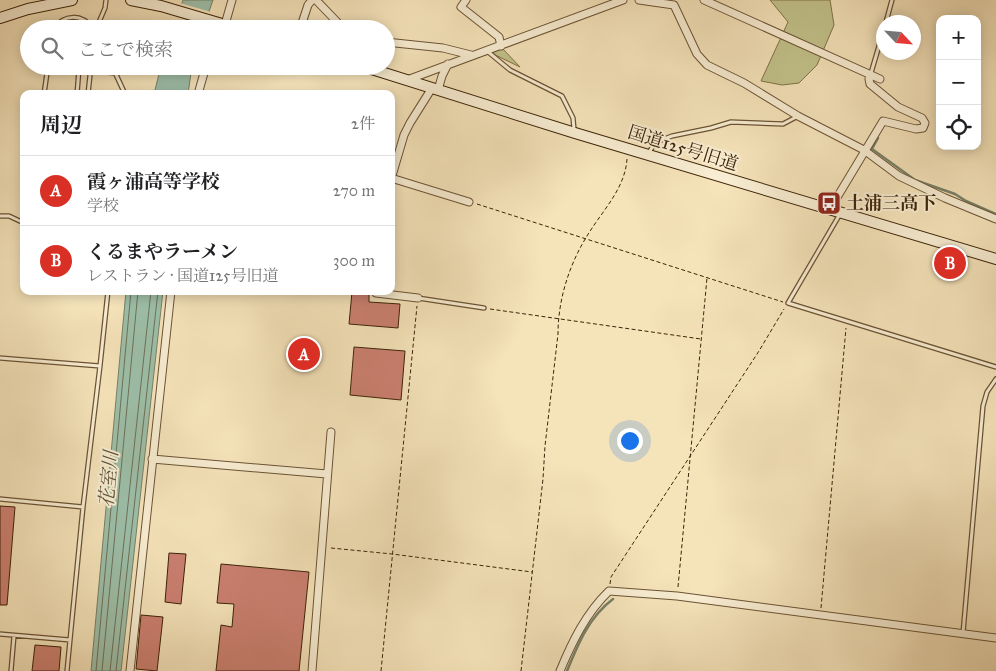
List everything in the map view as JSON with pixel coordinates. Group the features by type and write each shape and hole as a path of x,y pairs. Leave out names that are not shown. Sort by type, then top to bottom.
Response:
{"street":[{"path":"0,18 28,8 72,0"},
{"path":"131,0 163,3 172,9 206,20"},
{"path":"224,20 232,0"},
{"path":"303,20 308,5 312,0"},
{"path":"316,0 335,20"},
{"path":"466,0 461,7 499,38 501,46"},
{"path":"406,80 623,0"},
{"path":"640,0 674,5 697,54 708,64 744,83 798,116 864,150 899,176 996,220"},
{"path":"704,0 870,77 880,79"},
{"path":"395,43 443,48 472,55"},
{"path":"395,165 404,135 410,123 435,89 448,64"},
{"path":"199,90 203,75"},
{"name":"国道125号旧道","path":"390,75 575,133 996,259"},
{"path":"830,209 883,121 916,128 923,128 925,123 922,118 898,106 870,84 870,77"},
{"path":"395,179 470,202"},
{"path":"130,671 171,295"},
{"path":"393,295 418,298"},
{"path":"312,671 331,432"},
{"path":"152,459 327,474"},
{"path":"560,671 575,636 598,602 609,591 677,596 996,638"}],"lane":[{"path":"99,20 105,8 106,0"},
{"path":"888,15 892,0"},
{"path":"62,20 74,17 84,20"},
{"path":"487,51 510,70 562,96 573,118 575,133"},
{"path":"870,77 876,56"},
{"path":"45,90 47,75"},
{"path":"77,90 79,75"},
{"path":"88,90 90,75"},
{"path":"116,75 123,90"},
{"path":"648,154 659,141 672,136 731,122 783,124 798,116"},
{"path":"841,212 788,303 996,367"},
{"path":"0,216 9,216 20,221"},
{"path":"67,671 83,506 108,295"},
{"path":"418,298 484,308"},
{"path":"0,358 100,366"},
{"path":"963,634 983,406 987,392 996,379"},
{"path":"0,499 83,506"},
{"path":"0,634 70,640"},
{"path":"11,671 14,636"}],"path":[{"path":"521,671 558,320 564,286 586,238 619,187 626,172 627,148"},
{"path":"470,202 788,303 760,351 611,577 609,591"},
{"path":"677,596 707,277"},
{"path":"381,671 418,298"},
{"path":"484,308 701,339"},
{"path":"820,615 847,322"},
{"path":"322,548 392,554 532,572"}],"green space":[{"path":"770,0 830,0 834,25 817,65 799,83 782,85 761,81 788,22"},
{"path":"502,48 520,67 487,51"}],"water":[{"path":"183,0 213,0 206,20 175,20"},
{"path":"159,75 191,75 189,90 155,90"},
{"path":"126,295 163,295 121,671 91,671"}],"pier":[{"path":"180,3 211,12 208,20 173,20"}],"building":[{"path":"352,295 369,295 369,302 400,304 398,328 349,324"},
{"path":"354,347 405,351 401,400 350,395"},
{"path":"0,506 15,507 7,605 0,605"},
{"path":"169,553 186,554 181,604 165,602"},
{"path":"221,564 309,572 299,671 216,671 221,625 232,627 234,604 217,603"},
{"path":"141,615 163,617 157,671 136,669"},
{"path":"35,645 61,647 59,671 32,671"}],"waterway":[{"path":"878,138 872,149 915,180 955,194 996,214"},
{"path":"567,671 580,641 591,623 597,614 613,599"}],"place":[{"name":"土浦三高下","path":"829,203"},
{"name":"くるまやラーメン","path":"950,263"},
{"name":"霞ヶ浦高等学校","path":"304,354"}],"water label":[{"name":"花室川","path":"108,479"}]}
